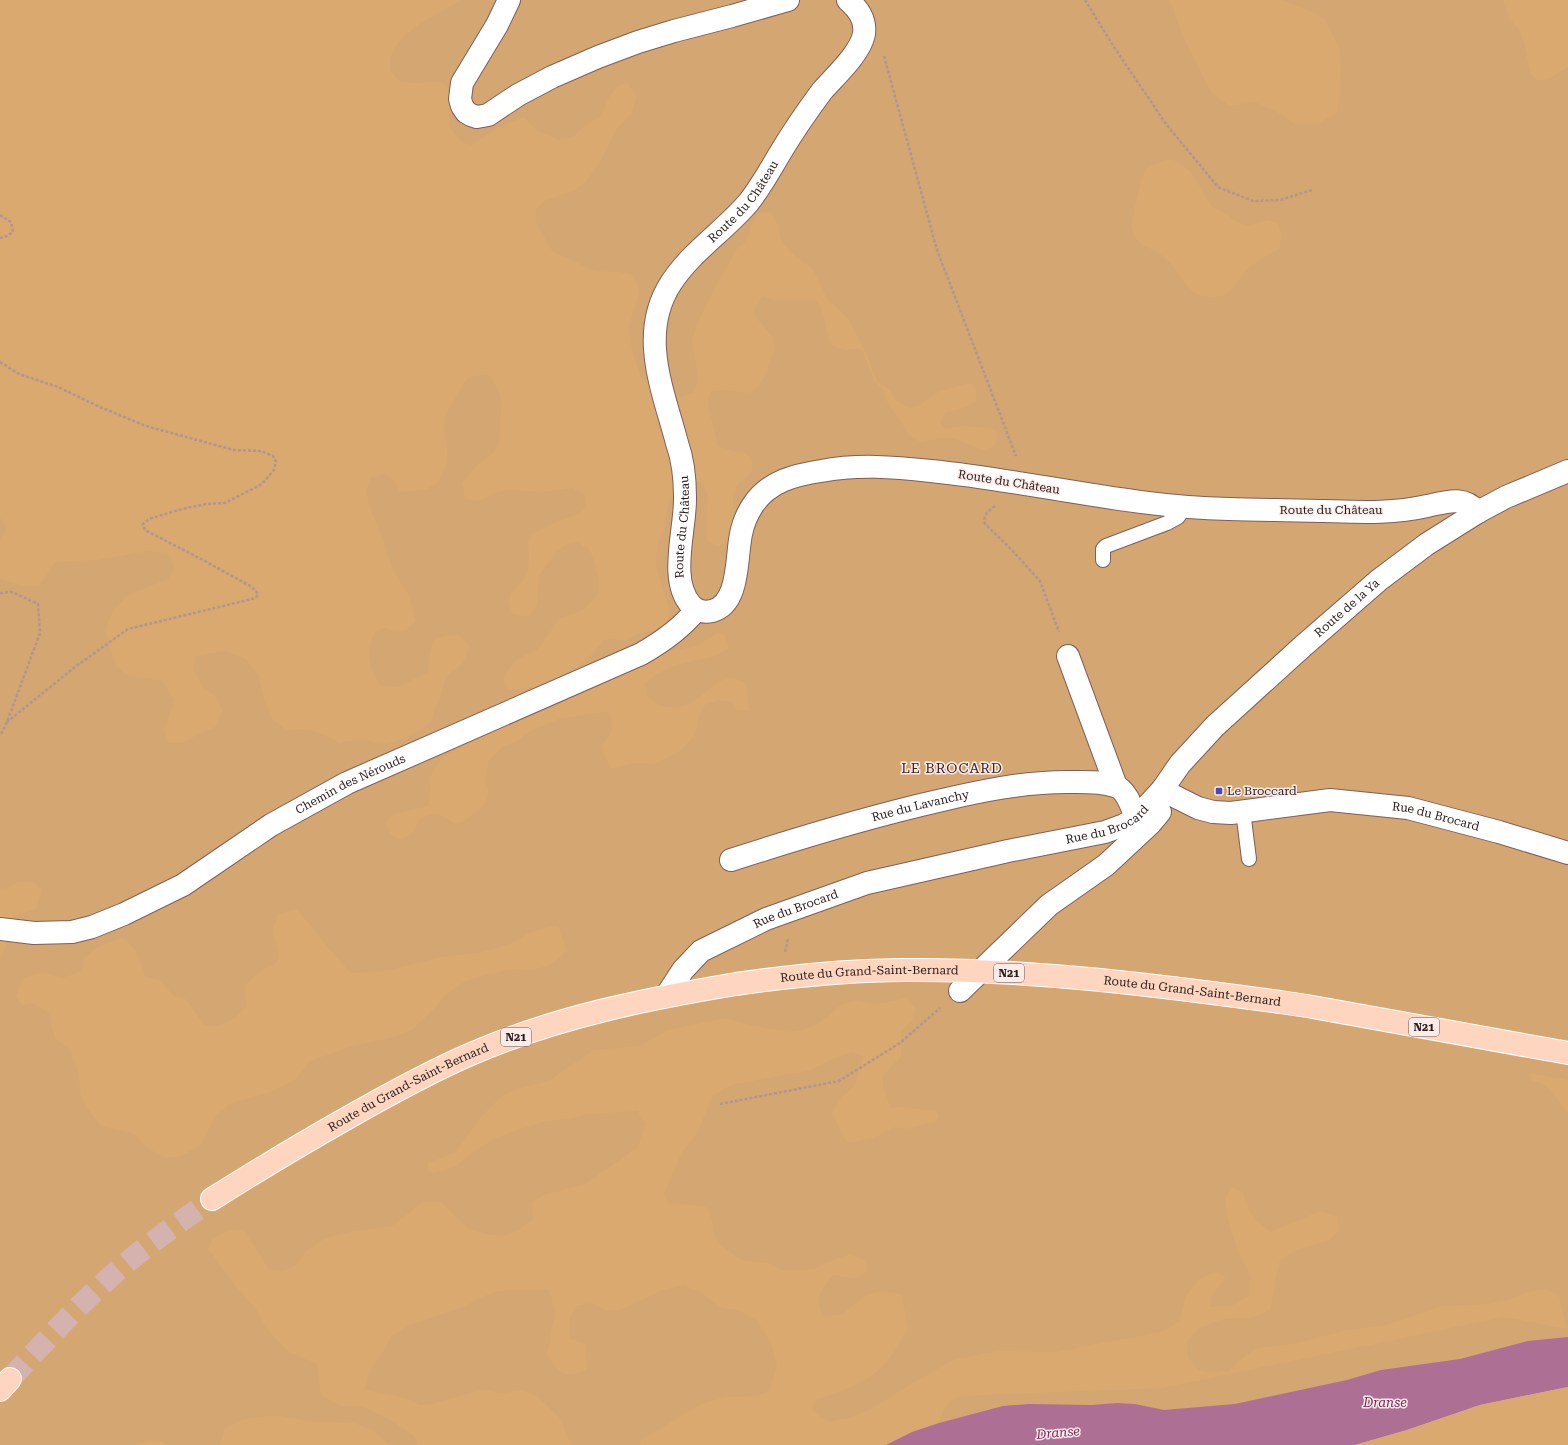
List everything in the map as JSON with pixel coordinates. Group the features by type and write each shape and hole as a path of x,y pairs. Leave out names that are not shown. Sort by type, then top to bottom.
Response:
{"main road":[{"name":"Route du Grand-Saint-Bernard","path":"212,1199 270,1162 374,1102 472,1054 554,1024 608,1008 736,984 795,976 904,970 982,971 1139,983 1307,1006 1568,1053"}],"street":[{"path":"509,0 462,82 460,99 462,106 470,115 477,117 488,115 518,95 552,77 638,42 668,32 788,0"},
{"name":"Route du Château","path":"848,0 856,8 863,21 864,34 858,47 801,121 747,203 680,270 664,294 658,311 655,338 657,370 665,406 678,444 684,474 685,518 679,572 683,592 687,600 696,610 706,612 714,611 728,600 732,590 740,537 747,516 756,501 761,496 775,484 783,480 802,474 842,467 880,467 963,474 1149,504 1185,507 1369,511 1403,510 1453,501 1467,503 1478,512"},
{"name":"Route de la Ya","path":"1162,790 1180,764 1215,726 1335,618 1399,564 1427,544 1478,512 1506,497 1568,471"},
{"name":"Chemin des Nérouds","path":"0,929 41,933 72,932 92,927 144,905 183,885 271,826 347,783 641,654 669,637 696,610"},
{"path":"1068,656 1116,786 1122,790 1131,804 1136,818"},
{"name":"Rue du Lavanchy","path":"731,860 888,812 964,794 1048,782 1090,782 1116,786"},
{"path":"960,991 1049,905 1106,865 1150,824 1164,808 1162,790"},
{"name":"Rue du Brocard","path":"666,996 683,970 701,951 766,919 867,883 1008,851 1105,832 1124,825 1136,818 1162,790 1198,808 1213,812 1231,813 1330,800 1408,808 1568,852"}],"lane":[{"path":"1103,560 1103,549 1106,546 1167,523 1178,516 1185,507"},
{"path":"1243,811 1249,859"}],"path":[{"path":"1085,0 1114,47 1166,124 1218,187 1252,201 1280,200 1312,190"},
{"path":"884,55 937,250 1027,484 985,514 985,524 1011,549 1040,581 1068,656"},
{"path":"0,215 11,222 13,232 0,238"},
{"path":"0,362 19,374 58,387 100,407 146,426 234,450 261,451 273,456 276,462 274,470 262,484 225,503 206,504 182,510 149,519 143,524 145,530 252,587 258,594 256,598 128,629 75,667 7,722"},
{"path":"0,593 12,592 38,604 40,633 7,722 0,736"},
{"path":"720,1104 839,1082 900,1043 960,991"}],"shaded area":[{"path":"0,0 1568,0 1568,1377 1100,1445 0,1445"},
{"path":"0,0 461,0 411,30 396,46 391,56 390,64 391,72 400,82 422,83 438,81 447,86 454,103 448,125 463,143 472,145 498,127 524,117 536,130 558,140 573,137 585,125 601,116 606,103 617,86 627,83 637,97 631,114 617,128 598,165 585,183 574,191 546,200 536,209 537,224 552,251 595,271 620,272 633,275 640,291 629,326 632,350 641,378 682,397 694,393 698,379 692,339 700,318 716,285 738,247 745,242 757,213 770,212 778,225 781,240 791,252 812,269 821,284 827,299 848,318 866,353 877,381 890,390 895,400 910,408 922,404 940,391 971,383 975,388 977,401 954,411 946,412 940,422 945,429 963,426 992,428 999,434 994,446 985,451 950,437 920,442 910,436 886,400 884,391 874,381 863,352 858,348 846,350 833,346 821,310 815,300 775,300 763,297 754,310 758,320 773,337 775,350 764,378 758,387 748,393 723,390 711,392 708,397 709,409 718,446 733,451 745,452 753,462 751,474 735,489 733,499 735,524 731,538 718,547 708,541 706,529 708,496 702,482 691,482 675,490 669,502 664,529 658,543 656,561 657,571 670,611 666,625 656,630 639,633 626,641 613,639 603,640 587,660 573,670 535,686 508,690 503,678 516,660 538,649 559,619 583,610 598,594 599,582 594,560 589,549 576,542 569,543 557,551 539,575 537,605 530,615 521,617 513,614 508,603 511,592 523,581 528,569 528,543 532,534 558,521 579,514 586,507 584,494 572,488 544,492 508,490 497,492 479,501 465,499 462,483 480,462 493,453 500,440 501,404 498,389 490,376 481,375 468,377 446,414 444,428 447,446 447,463 442,476 436,484 425,490 400,492 394,481 384,474 372,477 366,492 370,508 383,539 394,572 409,596 416,621 406,630 396,632 385,628 375,632 370,646 369,660 373,673 381,686 397,687 428,672 429,655 431,649 436,640 441,637 458,635 470,646 463,663 446,677 439,701 434,710 432,721 410,736 384,744 367,740 352,740 340,743 314,731 301,729 286,730 273,720 264,700 259,677 246,659 224,651 195,656 194,670 203,688 216,696 223,711 217,726 181,743 169,743 164,730 174,700 162,681 126,675 116,666 105,630 113,611 126,596 168,579 174,568 168,553 148,551 98,560 55,562 39,586 23,586 0,579 0,539 6,529 0,517"},
{"path":"1168,0 1283,0 1315,13 1325,19 1339,47 1341,67 1338,112 1318,124 1295,124 1277,112 1255,102 1230,106 1212,94 1183,37 1172,5"},
{"path":"1503,0 1568,0 1568,67 1549,79 1539,81 1530,73 1525,46 1519,30 1509,18"},
{"path":"1168,159 1179,162 1192,173 1212,207 1227,214 1237,222 1248,226 1268,220 1277,223 1282,234 1279,249 1259,260 1250,267 1227,294 1212,297 1202,296 1195,292 1188,287 1165,258 1158,252 1141,244 1134,235 1132,222 1143,175 1149,167"},
{"path":"717,633 724,634 729,648 712,657 691,661 668,668 659,673 645,683 647,696 661,706 678,708 692,703 718,682 731,677 746,683 749,710 737,711 731,702 719,700 706,704 699,716 697,728 691,740 677,753 653,764 630,764 612,769 601,746 611,734 612,730 609,712 559,719 532,730 517,741 503,747 489,760 485,779 489,793 486,802 480,810 462,822 455,824 445,817 437,814 429,815 418,820 412,833 407,837 399,839 390,834 385,822 394,814 428,806 430,791 429,779 441,758 521,718 559,705 567,696 651,657 670,651 697,646"},
{"path":"18,882 33,882 42,889 36,909 14,916 8,941 0,961 0,888 5,889"},
{"path":"297,909 351,973 386,971 441,957 481,952 510,944 527,934 548,927 558,926 567,951 552,964 534,970 514,969 484,975 464,982 446,994 437,1006 413,1029 397,1036 350,1047 310,1061 295,1080 271,1092 231,1103 215,1117 201,1145 179,1157 164,1158 145,1146 133,1133 101,1126 85,1105 81,1096 78,1071 69,1049 55,1038 49,1013 33,1003 22,1005 16,996 22,979 42,972 62,978 82,971 84,958 97,947 124,937 136,951 146,977 160,980 174,996 186,999 204,1025 216,1026 232,1019 246,1007 245,986 259,972 277,962 278,950 272,931 278,914"},
{"path":"906,998 916,1009 912,1020 901,1032 901,1056 883,1076 883,1087 891,1108 901,1107 937,1111 939,1116 936,1122 908,1129 895,1127 869,1139 847,1143 832,1113 842,1097 855,1085 863,1057 852,1052 808,1071 731,1085 712,1096 698,1132 682,1152 664,1194 669,1204 707,1207 712,1220 714,1234 721,1245 741,1260 770,1263 781,1270 795,1270 813,1269 850,1254 865,1260 867,1272 855,1279 833,1275 829,1280 820,1294 819,1299 820,1310 823,1316 842,1315 862,1298 876,1292 892,1292 902,1295 908,1329 884,1365 877,1372 861,1382 815,1400 812,1410 828,1422 852,1417 871,1409 955,1359 998,1351 1055,1352 1147,1335 1166,1330 1180,1320 1186,1296 1199,1279 1216,1272 1226,1277 1211,1297 1210,1307 1231,1306 1249,1296 1251,1277 1238,1252 1228,1220 1225,1198 1231,1187 1243,1192 1247,1207 1256,1220 1270,1232 1320,1211 1338,1217 1339,1230 1329,1240 1297,1250 1280,1260 1270,1310 1252,1318 1224,1319 1199,1328 1187,1342 1188,1357 1198,1370 1208,1372 1228,1371 1241,1359 1257,1348 1298,1343 1346,1330 1387,1325 1442,1306 1488,1304 1508,1300 1528,1292 1547,1289 1559,1296 1567,1329 1503,1317 1163,1388 962,1396 952,1400 946,1405 939,1423 912,1432 886,1445 640,1445 641,1440 701,1404 725,1397 757,1396 770,1391 777,1365 770,1340 756,1320 737,1310 719,1307 703,1294 684,1285 663,1290 620,1310 608,1311 590,1303 577,1306 569,1318 570,1338 586,1345 587,1370 567,1374 559,1371 547,1355 555,1311 549,1290 499,1291 484,1296 463,1307 410,1325 392,1336 369,1372 365,1390 405,1398 420,1405 432,1404 482,1390 503,1393 522,1390 537,1396 561,1419 571,1445 417,1445 414,1436 389,1419 363,1407 341,1406 321,1395 317,1364 289,1352 266,1328 256,1309 238,1289 208,1249 212,1239 228,1231 243,1229 269,1269 281,1271 295,1266 305,1252 324,1239 343,1233 392,1226 424,1201 442,1203 469,1229 491,1235 502,1236 519,1230 533,1219 532,1202 544,1195 585,1184 637,1148 646,1124 637,1111 589,1114 568,1119 547,1121 496,1138 478,1149 457,1165 446,1170 432,1173 428,1169 428,1163 456,1152 479,1119 502,1096 517,1089 548,1081 592,1051 639,1046 668,1030 725,1018 755,1026 791,1032 803,1030 818,1024 842,1004 857,1000 877,1004"},
{"path":"1529,1073 1568,1080 1568,1112 1548,1088 1538,1082 1531,1081"},
{"path":"1568,1387 1568,1445 1355,1445 1407,1430 1480,1405"},
{"path":"266,1416 282,1416 315,1422 354,1423 372,1430 390,1445 220,1445 225,1428 241,1420"},
{"path":"155,1440 170,1445 134,1445 137,1444"}],"water":[{"name":"Dranse","path":"1568,1337 1568,1387 1480,1405 1407,1430 1355,1445 886,1445 912,1432 939,1423 1003,1406 1029,1404 1092,1405 1117,1403 1135,1404 1164,1410 1235,1404 1347,1380 1381,1370 1460,1359 1528,1341"}],"tunnel":[{"path":"10,1379 66,1320 109,1278 145,1248 212,1199"}],"place":[{"name":"Le Broccard","path":"1219,791"}],"district":[{"name":"LE BROCARD","path":"952,768"}]}
